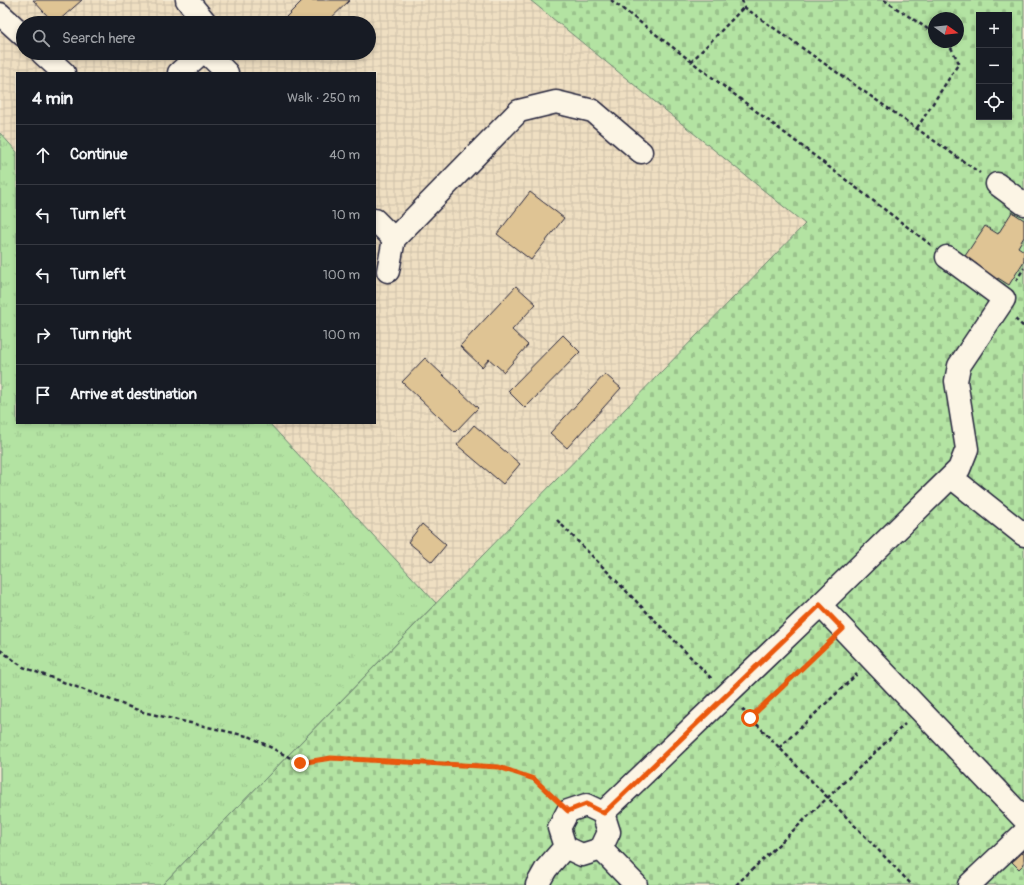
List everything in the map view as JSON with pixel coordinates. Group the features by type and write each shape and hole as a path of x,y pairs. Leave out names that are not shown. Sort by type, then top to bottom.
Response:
{"lane":[{"path":"187,0 200,16"},
{"path":"0,14 16,29"},
{"path":"50,60 63,72"},
{"path":"180,72 193,60"},
{"path":"213,60 226,72"},
{"path":"388,271 394,239 519,111 556,102 594,111 641,152"},
{"path":"997,184 1024,204"},
{"path":"376,221 394,239"},
{"path":"604,813 959,469 967,449 956,381 959,366 1004,299 947,257"},
{"path":"951,477 1024,535"},
{"path":"820,605 1024,819"},
{"path":"586,804 604,813 610,832 601,849 582,855 565,847 559,828 568,811 586,804"},
{"path":"969,885 1024,833"},
{"path":"537,885 546,869 565,847"},
{"path":"601,849 636,885"}],"path":[{"path":"611,0 947,257"},
{"path":"742,0 744,7 997,184"},
{"path":"884,0 928,29"},
{"path":"691,62 744,7"},
{"path":"917,128 959,63 951,48"},
{"path":"750,718 843,629"},
{"path":"0,650 22,667 136,710 251,737 300,763 331,758 499,767 534,779 568,811"},
{"path":"779,748 872,660"},
{"path":"736,885 920,710"}],"shaded area":[{"path":"0,0 530,0 805,224 436,603 270,424 376,424 376,72 16,72 16,151 0,133"}],"green space":[{"path":"530,0 1024,0 1024,885 162,885 805,224"},
{"path":"0,133 16,151 16,424 270,424 436,603 162,885 0,885"}],"building":[{"path":"33,0 82,0 64,16 48,16"},
{"path":"303,0 350,0 333,16 287,16"},
{"path":"530,192 564,218 531,260 497,234"},
{"path":"1012,212 1024,220 1024,237 1018,247 1024,251 1024,261 1009,285 998,278 993,285 973,272 978,265 965,256 985,226 998,234"},
{"path":"516,286 536,304 512,330 528,345 504,372 489,359 482,367 460,346"},
{"path":"563,335 580,352 525,408 508,391"},
{"path":"425,358 478,408 455,432 402,382"},
{"path":"605,374 621,388 567,448 550,433"},
{"path":"474,425 520,464 503,484 457,445"},
{"path":"422,524 446,545 432,562 408,542"},
{"path":"1024,846 1024,851 1012,862 1006,855"},
{"path":"1024,851 1024,864 1019,869 1012,862"}],"route":[{"path":"300,763 331,758 499,767 534,779 568,811 586,804 604,813 820,605 843,629 750,718"}]}
